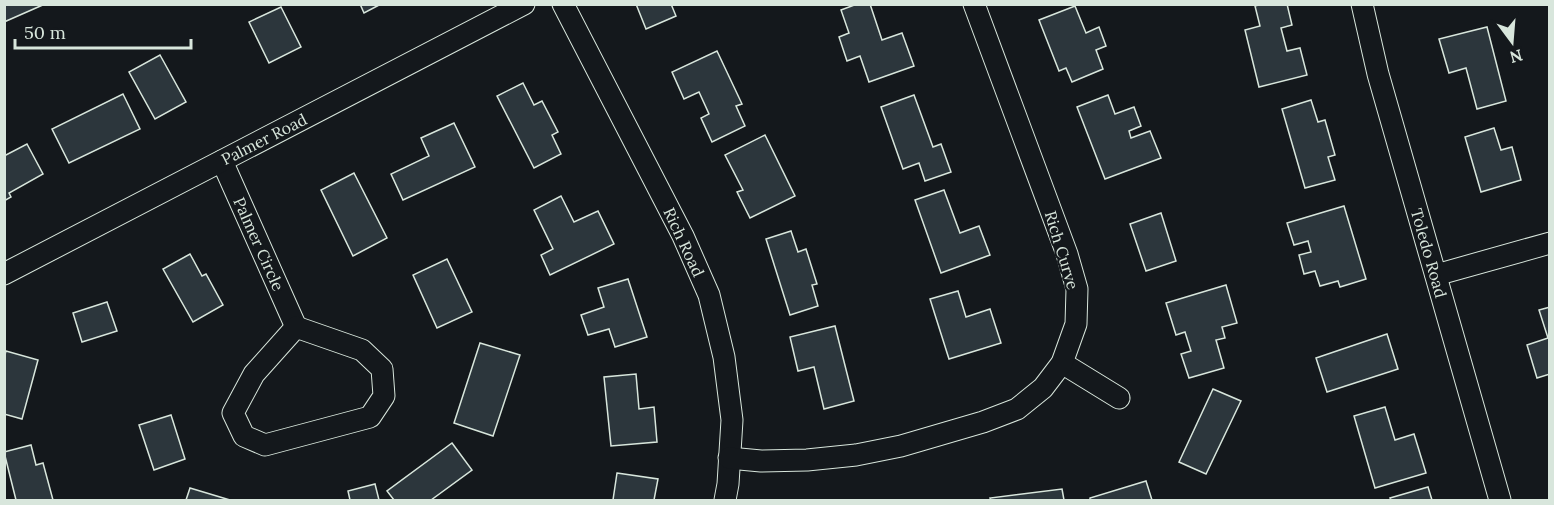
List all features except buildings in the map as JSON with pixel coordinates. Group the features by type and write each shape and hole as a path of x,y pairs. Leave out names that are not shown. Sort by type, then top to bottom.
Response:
{"street":[{"name":"Palmer Road","path":"4,274 524,4"},
{"name":"Rich Road","path":"563,4 683,236 709,295 724,357 732,420 728,484 724,501"},
{"name":"Rich Curve","path":"729,458 761,461 807,460 856,455 902,446 983,422 1017,409 1044,388 1062,363 1076,324 1077,289 1067,254 974,4"},
{"name":"Toledo Road","path":"1362,4 1378,74 1500,501"},
{"name":"Palmer Circle","path":"222,161 296,327"},
{"path":"1436,275 1550,243"},
{"path":"296,327 362,350 382,369 384,396 370,417 265,445 244,436 233,413 254,374 296,327"},
{"path":"1062,363 1119,398"}]}
